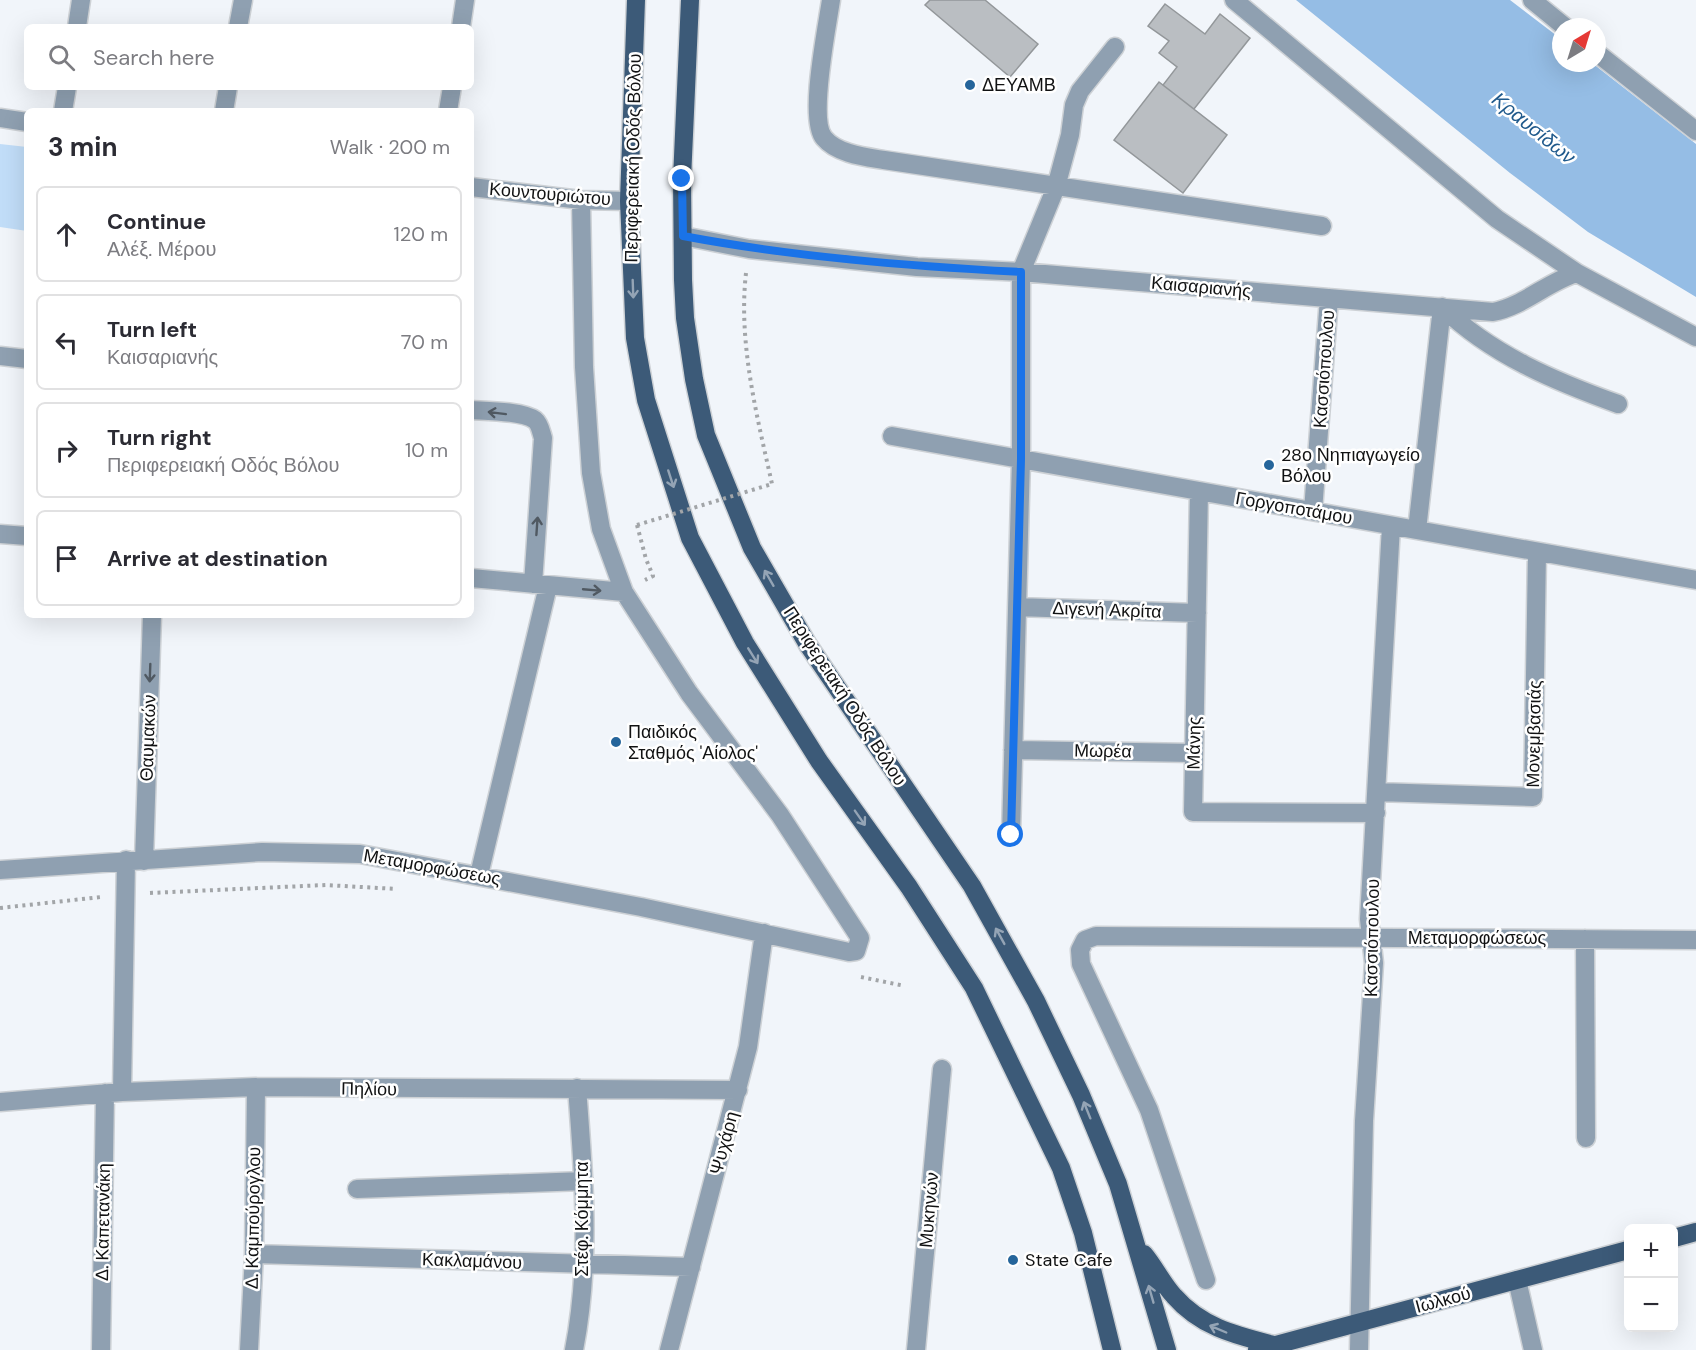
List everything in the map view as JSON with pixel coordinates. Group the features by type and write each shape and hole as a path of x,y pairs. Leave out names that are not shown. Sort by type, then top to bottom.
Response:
{"main road":[{"name":"Περιφερειακή Οδός Βόλου","path":"636,0 629,201 637,348 646,400 690,538 745,643 819,761 909,887 974,988 1061,1168 1083,1233 1112,1350"},
{"name":"Περιφερειακή Οδός Βόλου","path":"690,0 682,179 685,318 694,379 706,435 752,548 808,645 972,886 1030,990 1086,1106 1118,1184 1167,1350"},
{"path":"1678,1237 1696,1232"},
{"path":"1137,1246 1152,1263 1172,1294 1205,1323 1265,1347"},
{"name":"Ιωλκού","path":"1265,1347 1624,1251"}],"street":[{"path":"77,24 81,0"},
{"path":"239,24 243,0"},
{"path":"461,24 465,0"},
{"path":"831,0 816,119 824,138 831,145 873,158 1322,226"},
{"path":"1234,0 1497,219 1577,273 1696,337"},
{"path":"1532,0 1554,18"},
{"path":"1011,835 1021,459 1021,272 1056,187 1070,135 1074,105 1080,91 1115,47"},
{"path":"1606,60 1696,131"},
{"path":"64,108 66,90"},
{"path":"224,108 228,90"},
{"path":"448,108 452,90"},
{"path":"0,118 24,122"},
{"name":"Κουντουριώτου","path":"474,187 581,200 629,201"},
{"path":"474,578 624,592 601,529 591,473 584,367 581,200"},
{"name":"Καισαριανής","path":"683,236 749,249 907,266 1021,272 1493,312 1509,309 1560,278 1577,273"},
{"name":"Κασσιόπουλου","path":"1313,511 1329,298"},
{"path":"1442,307 1466,330 1545,376 1618,404"},
{"path":"1417,530 1442,307"},
{"path":"0,356 24,359"},
{"path":"474,410 534,419 543,438 541,585 478,875"},
{"name":"Γοργοποτάμου","path":"892,436 1696,580"},
{"name":"Μάνης","path":"1199,491 1193,812 1376,813"},
{"name":"Κασσιόπουλου","path":"1359,1350 1364,1122 1374,963 1369,919 1391,526"},
{"path":"0,534 24,536"},
{"name":"Μονεμβασιάς","path":"1377,792 1533,797 1537,552"},
{"name":"Μεταμορφώσεως","path":"0,870 262,852 339,852 394,858 849,952 856,951 860,938 849,918 767,797 666,660 624,592"},
{"name":"Διγενή Ακρίτα","path":"1017,607 1197,614"},
{"name":"Θαυμακών","path":"135,860 152,618"},
{"name":"Μωρέα","path":"1013,750 1194,753"},
{"name":"Δ. Καπετανάκη","path":"101,1350 125,895 135,860"},
{"name":"Ψυχάρη","path":"669,1350 738,1090 751,1031 764,933"},
{"name":"Μεταμορφώσεως","path":"1206,1280 1149,1110 1081,964 1081,944 1096,936 1696,940"},
{"path":"1585,939 1586,1138"},
{"name":"Μυκηνών","path":"916,1350 942,1069"},
{"name":"Πηλίου","path":"0,1102 114,1093 256,1087 738,1090"},
{"name":"Δ. Καμπούρογλου","path":"249,1350 254,1254 256,1087"},
{"name":"Στέφ. Κόμμητα","path":"574,1350 584,1265 584,1181 577,1088"},
{"path":"357,1189 584,1181"},
{"name":"Κακλαμάνου","path":"254,1254 691,1267"},
{"path":"1517,1280 1533,1350"}],"path":[{"path":"653,576 646,560 637,525 771,484 749,369 744,288 749,249"},
{"path":"0,908 125,895 326,885 403,889"},
{"path":"853,975 905,987"}],"shaded area":[{"path":"0,144 24,147 24,231 0,227"}],"water":[{"name":"Κραυσίδων","path":"1296,0 1510,0 1552,32 1552,72 1604,72 1696,144 1696,297 1588,232 1510,173"}],"building":[{"path":"930,0 985,0 1038,44 1010,77 925,5"},
{"path":"1165,4 1205,34 1220,14 1250,38 1194,109 1163,85 1177,67 1159,53 1169,41 1148,26"},
{"path":"1159,82 1227,135 1183,193 1114,140"}],"place":[{"name":"ΔΕΥΑΜΒ","path":"970,85"},
{"name":"28ο Νηπιαγωγείο Βόλου","path":"1269,465"},
{"name":"Παιδικός Σταθμός 'Αίολος'","path":"616,742"},
{"name":"State Cafe","path":"1013,1260"}],"route":[{"path":"682,179 683,236 749,249 844,260 917,267 1021,272 1021,459 1011,835"}]}
